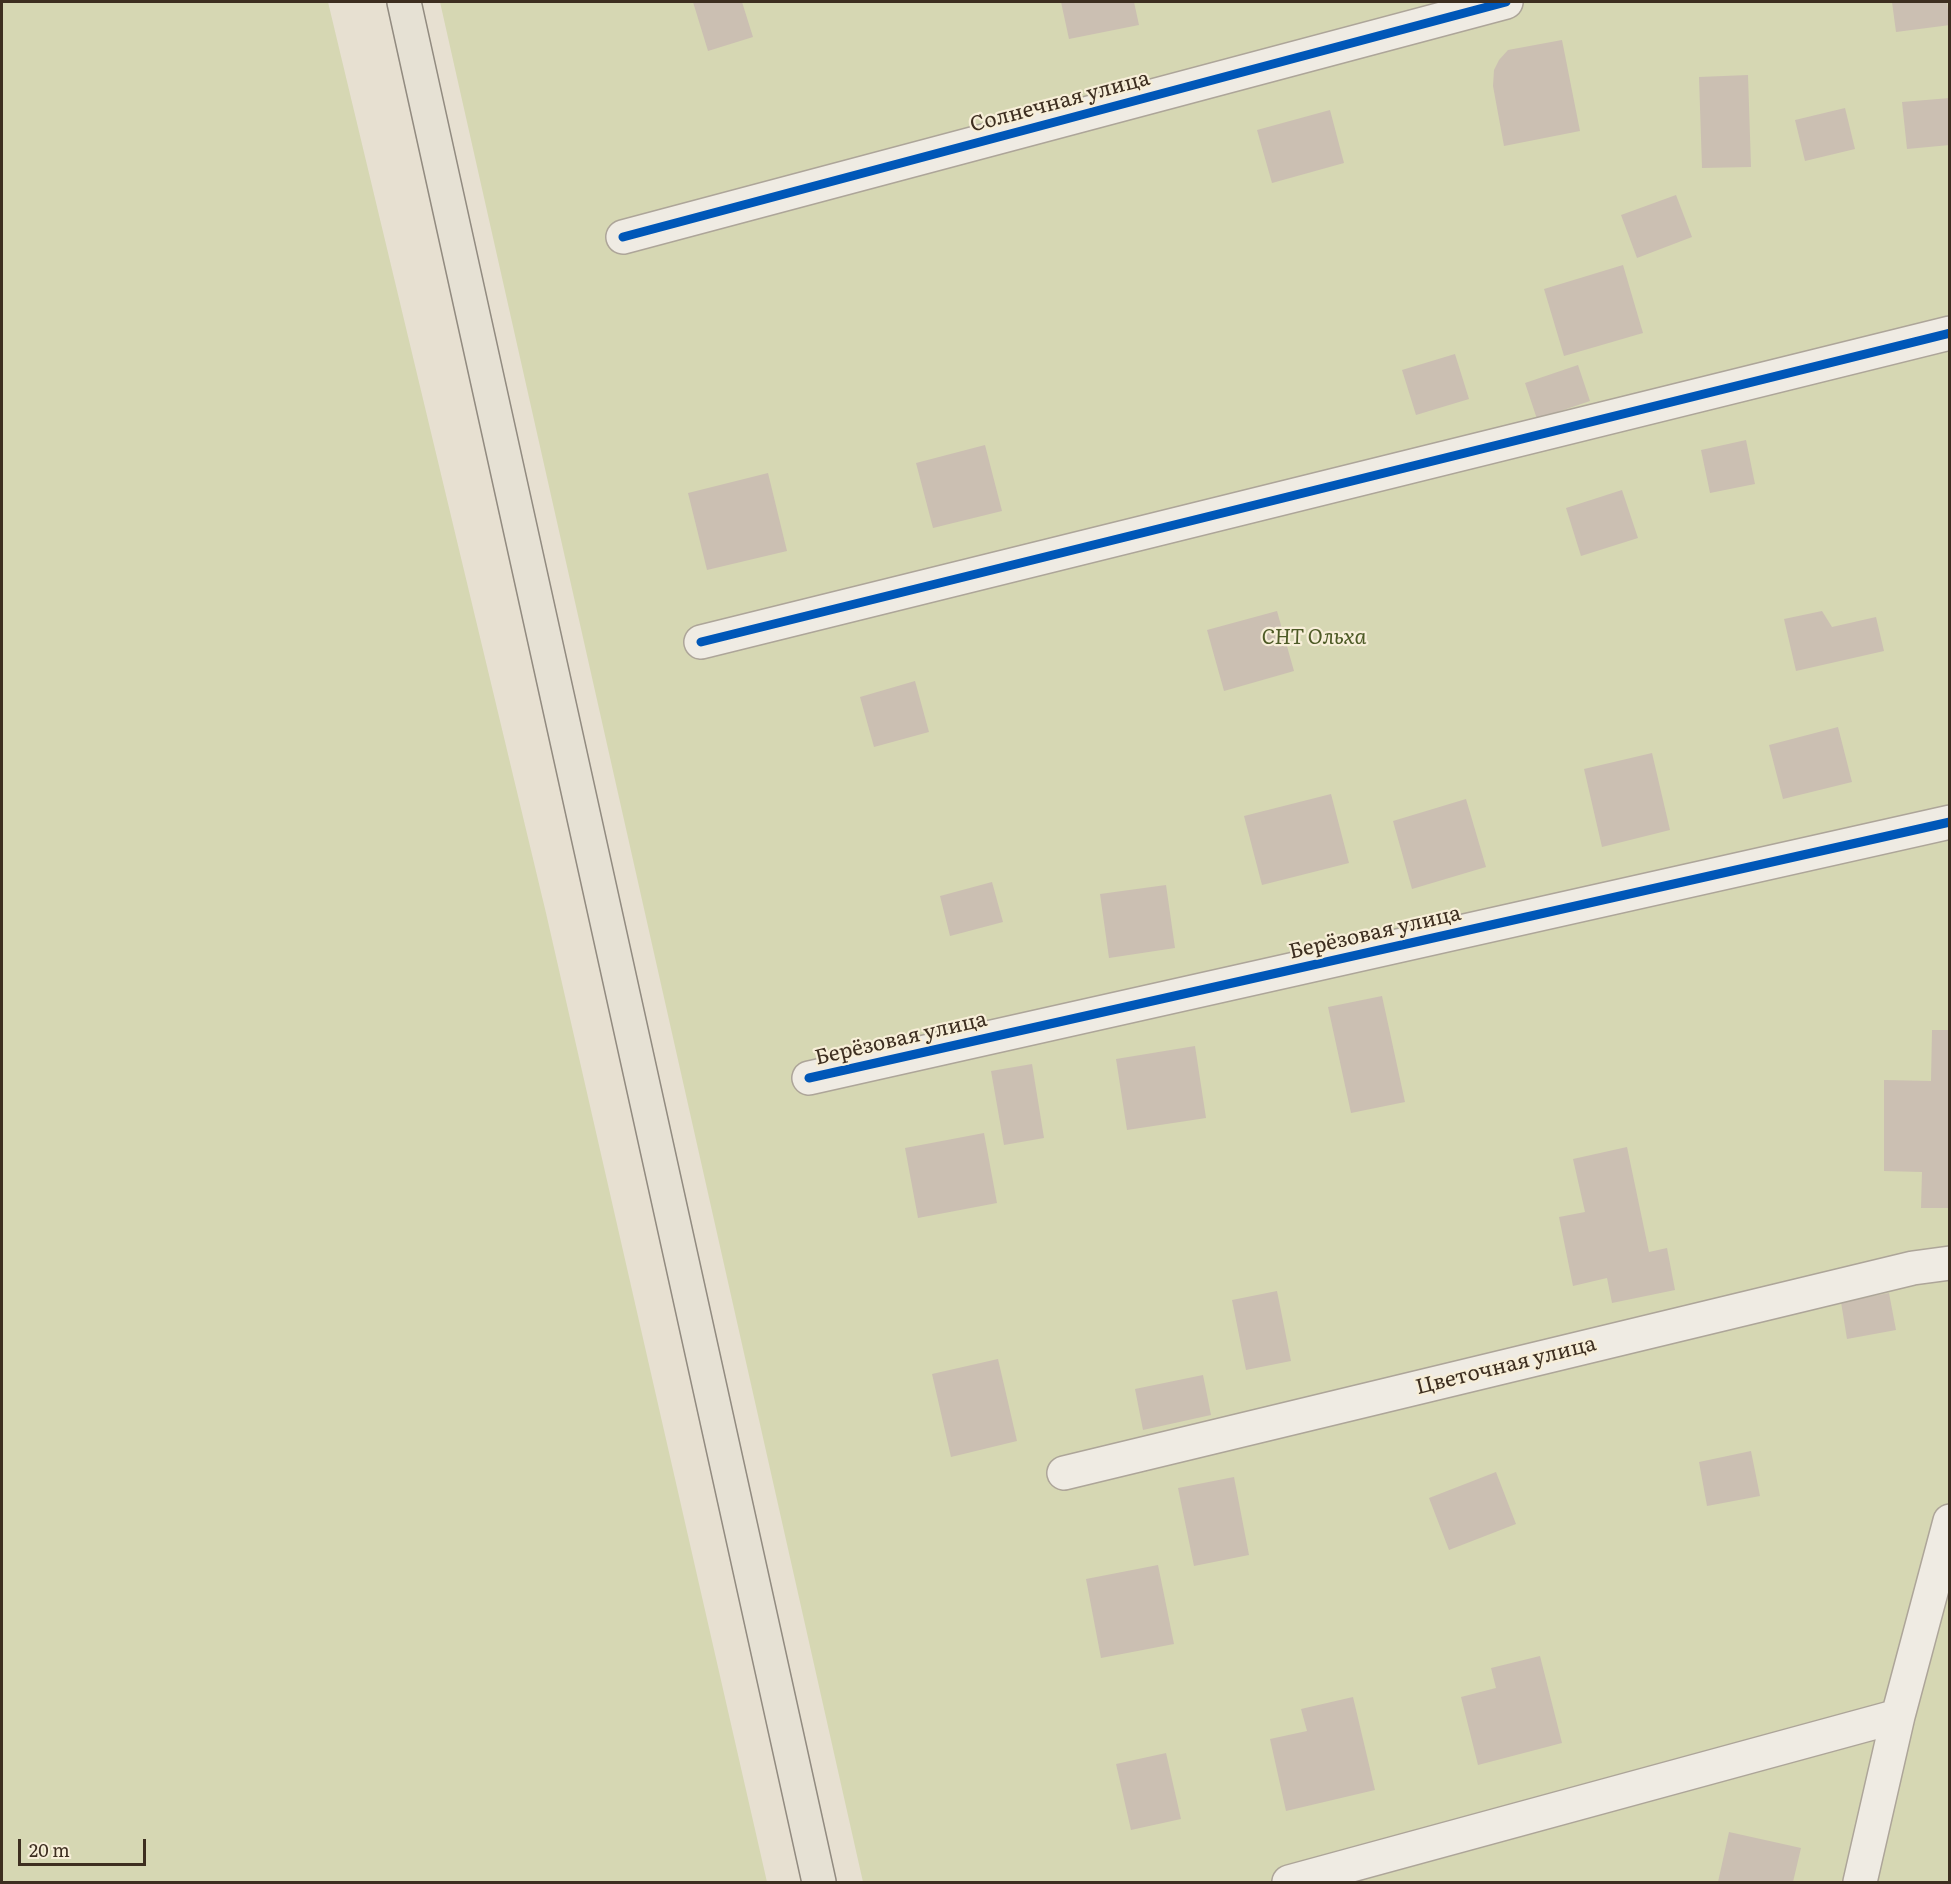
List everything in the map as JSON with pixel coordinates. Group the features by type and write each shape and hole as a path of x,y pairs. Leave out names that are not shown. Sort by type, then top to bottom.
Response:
{"main road":[{"path":"404,2 819,1882"}],"street":[{"name":"Солнечная улица","path":"623,237 1506,2"},
{"path":"701,642 1950,333"},
{"name":"Берёзовая улица","path":"809,1078 1950,822"},
{"name":"Цветочная улица","path":"1064,1473 1913,1268 1950,1263"},
{"path":"1860,1882 1898,1716 1950,1521"},
{"path":"1289,1882 1898,1716"}],"green space":[{"path":"2,2 328,2 546,913 767,1882 2,1882"},
{"name":"СНТ Ольха","path":"440,2 1949,2 1949,1882 863,1882"}],"building":[{"path":"693,2 742,2 753,37 708,51"},
{"path":"1061,2 1134,2 1139,25 1069,39"},
{"path":"1892,2 1947,2 1950,25 1896,32"},
{"path":"1562,40 1580,131 1504,146 1493,86 1494,70 1499,60 1508,50"},
{"path":"1748,75 1751,167 1702,168 1699,77"},
{"path":"1950,98 1950,145 1907,149 1902,102"},
{"path":"1845,108 1855,149 1805,161 1795,120"},
{"path":"1330,110 1344,163 1272,183 1257,130"},
{"path":"1676,195 1692,237 1637,258 1621,215"},
{"path":"1623,265 1643,333 1564,356 1544,289"},
{"path":"1455,354 1469,399 1416,415 1402,370"},
{"path":"1578,365 1590,401 1537,419 1525,383"},
{"path":"1746,440 1755,484 1710,493 1701,450"},
{"path":"985,445 1002,511 933,528 916,463"},
{"path":"768,473 787,551 707,570 688,493"},
{"path":"1622,490 1638,538 1581,556 1566,508"},
{"path":"1277,611 1294,671 1224,691 1207,630"},
{"path":"1822,611 1832,627 1876,617 1884,651 1796,671 1784,619"},
{"path":"915,681 929,732 874,747 860,697"},
{"path":"1838,727 1852,782 1783,799 1769,745"},
{"path":"1652,753 1670,830 1602,847 1584,769"},
{"path":"1331,794 1349,863 1262,885 1244,816"},
{"path":"1466,799 1486,867 1412,889 1393,821"},
{"path":"992,882 1003,922 950,936 940,896"},
{"path":"1166,885 1175,948 1109,958 1100,894"},
{"path":"1382,996 1405,1102 1351,1113 1328,1007"},
{"path":"1932,1030 1950,1030 1950,1208 1921,1208 1922,1172 1884,1171 1884,1080 1931,1081"},
{"path":"1195,1046 1206,1118 1127,1130 1116,1059"},
{"path":"1032,1064 1044,1138 1004,1145 991,1071"},
{"path":"984,1133 997,1203 918,1218 905,1148"},
{"path":"1627,1147 1649,1252 1667,1248 1675,1290 1612,1303 1607,1278 1573,1286 1559,1217 1585,1212 1573,1159"},
{"path":"1277,1291 1291,1361 1246,1370 1232,1300"},
{"path":"1889,1293 1896,1330 1847,1339 1841,1302"},
{"path":"998,1359 1017,1441 951,1457 932,1374"},
{"path":"1203,1375 1211,1415 1143,1430 1135,1389"},
{"path":"1751,1451 1760,1496 1707,1506 1699,1462"},
{"path":"1496,1472 1516,1524 1449,1550 1429,1498"},
{"path":"1234,1477 1249,1555 1194,1566 1178,1488"},
{"path":"1158,1565 1174,1644 1101,1658 1086,1579"},
{"path":"1540,1656 1562,1743 1478,1765 1461,1697 1496,1688 1491,1668"},
{"path":"1353,1697 1375,1790 1286,1811 1270,1739 1307,1731 1301,1709"},
{"path":"1166,1753 1181,1819 1131,1830 1116,1764"},
{"path":"1729,1832 1801,1848 1793,1882 1718,1882"}],"cycle path":[{"path":"623,237 1506,2"},
{"path":"701,642 1950,333"},
{"path":"809,1078 1950,822"}]}
